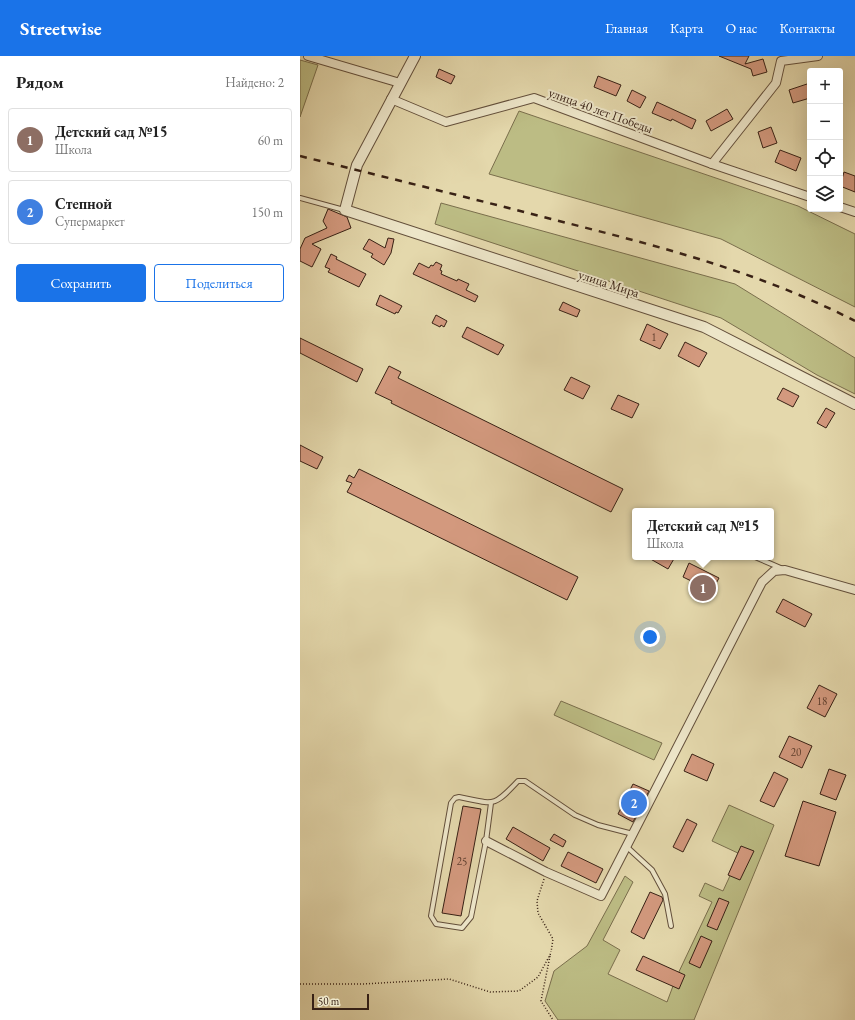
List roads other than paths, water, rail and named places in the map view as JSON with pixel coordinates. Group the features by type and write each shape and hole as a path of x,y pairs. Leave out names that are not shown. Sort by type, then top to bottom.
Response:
{"street":[{"path":"308,56 400,83"},
{"path":"345,210 357,165 415,56"},
{"path":"712,164 776,83 780,61 818,56"},
{"name":"улица 40 лет Победы","path":"391,99 446,122 534,98 712,164 807,195"},
{"path":"843,207 855,212"},
{"name":"улица Мира","path":"345,210 704,327 855,404"},
{"path":"486,841 546,872 601,896 762,582 774,571 785,570 855,590"}],"lane":[{"path":"300,198 345,210"},
{"path":"762,560 785,570"},
{"path":"491,803 486,841 471,917 462,928 436,924 431,916 451,803 455,798 459,797 491,803 502,798 518,781 525,781 574,815 598,825 634,834"},
{"path":"627,847 652,870 665,894 671,926"}],"railway":[{"path":"300,156 641,242 714,264 786,289 855,321"}],"place":[{"name":"Детский сад №15","path":"703,588"},
{"name":"Степной","path":"634,803"}]}
